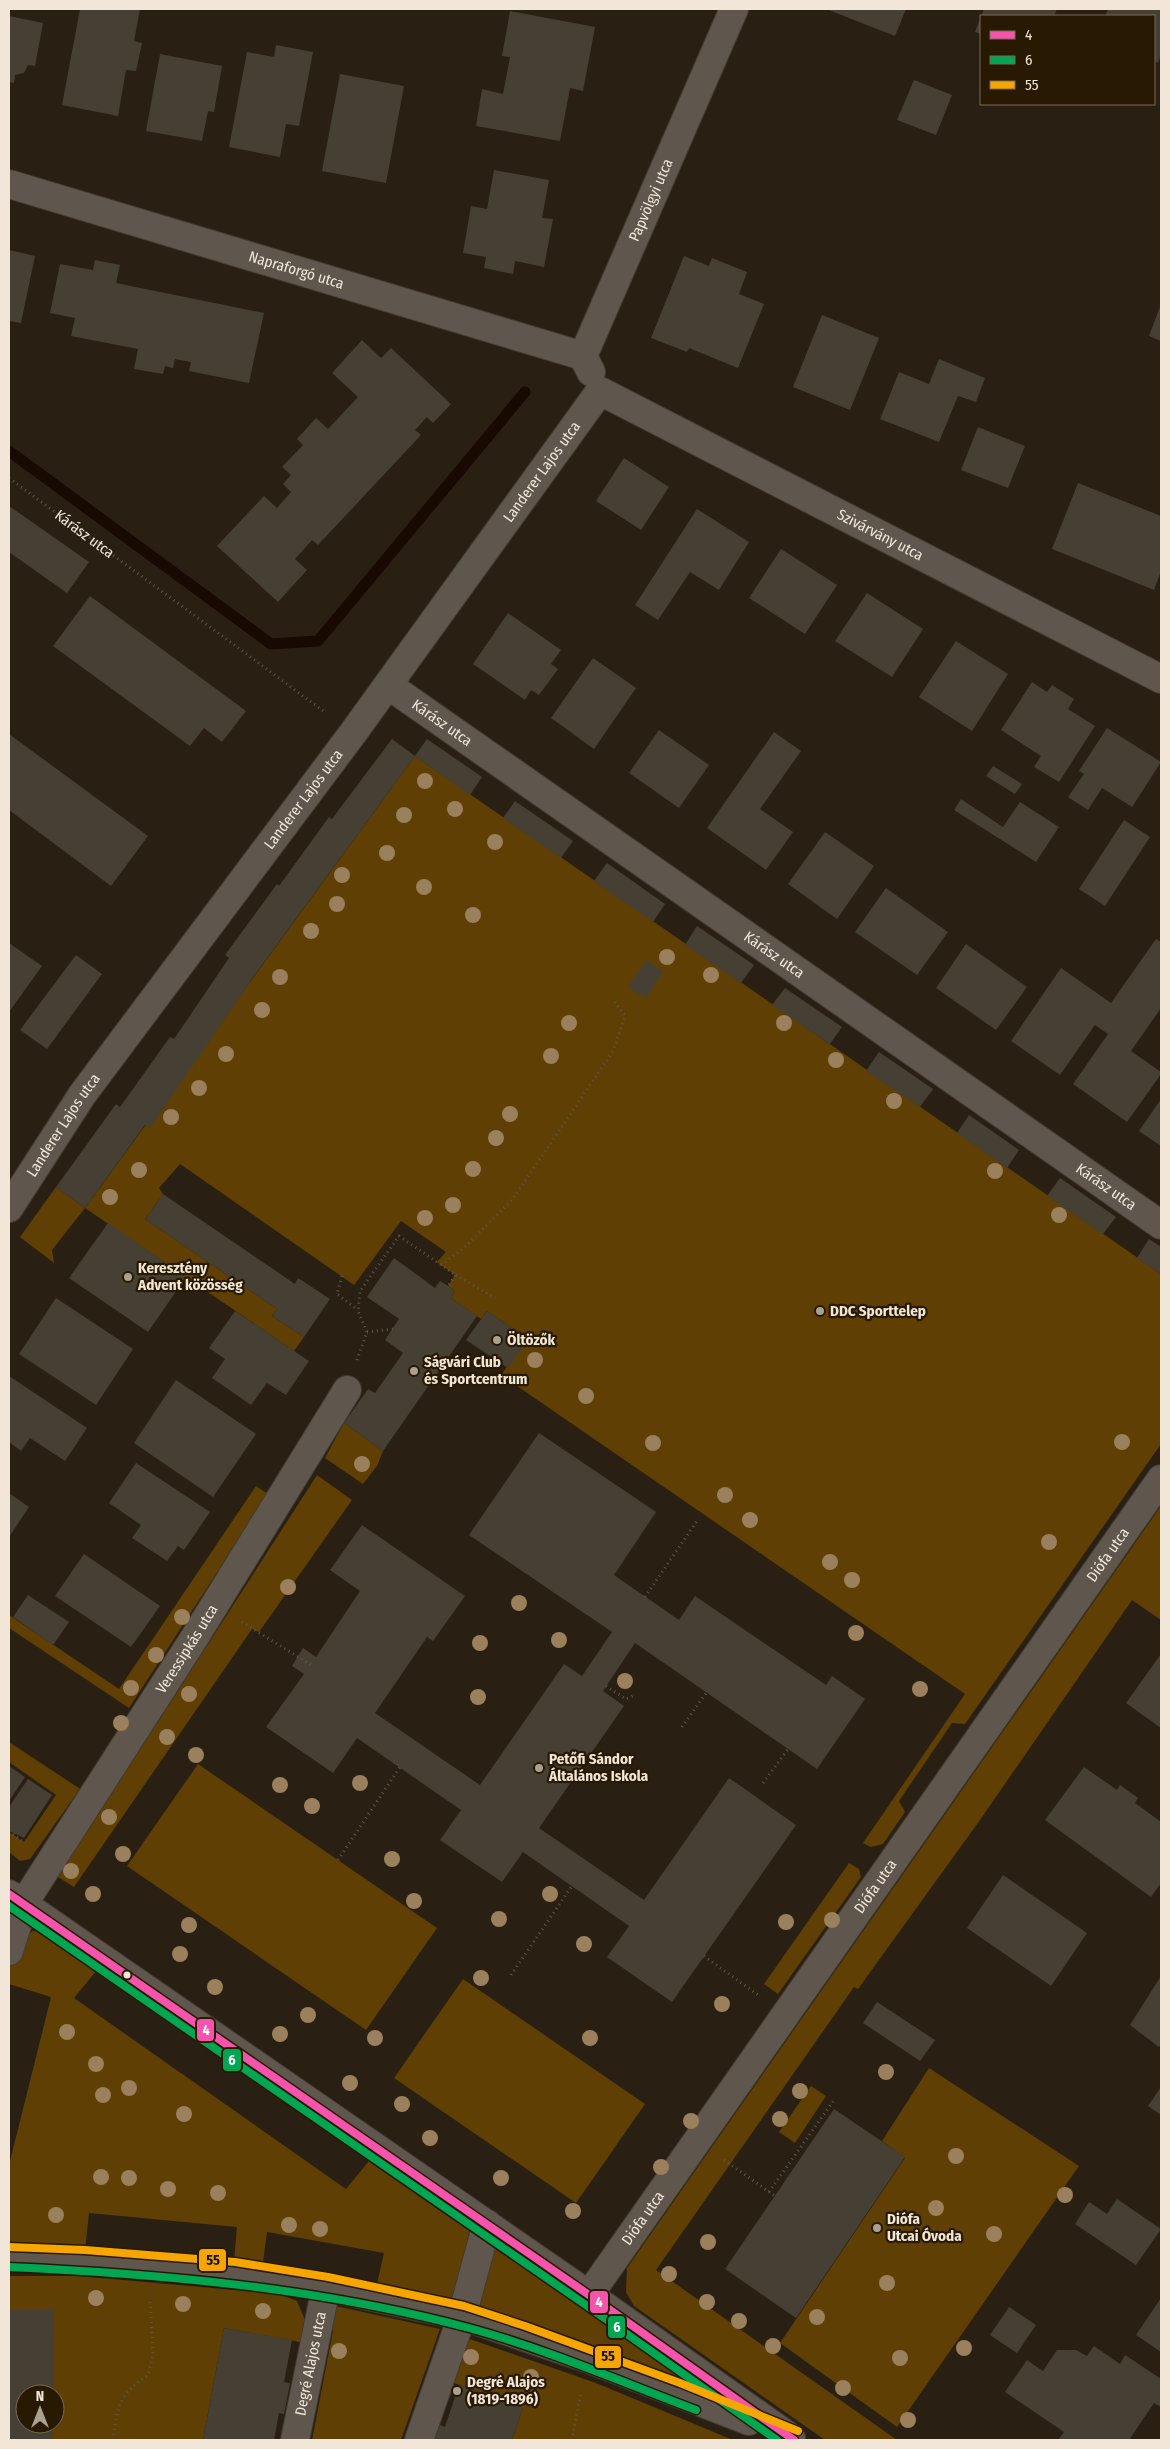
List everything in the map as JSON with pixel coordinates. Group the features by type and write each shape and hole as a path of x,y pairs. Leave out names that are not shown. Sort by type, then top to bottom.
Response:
{"street":[{"name":"Papvölgyi utca","path":"583,356 734,9"},
{"name":"Napraforgó utca","path":"9,184 583,356"},
{"path":"583,356 600,391"},
{"name":"Szivárvány utca","path":"600,391 1161,679"},
{"name":"Landerer Lajos utca","path":"9,1208 82,1095 353,733 600,391"},
{"name":"Kárász utca","path":"388,685 1161,1225"},
{"name":"Veressipkás utca","path":"9,1951 16,1899 214,1604 347,1390"},
{"name":"Diófa utca","path":"589,2295 1161,1479"},
{"path":"16,1899 487,2224 793,2439"},
{"path":"419,2440 462,2316 487,2224"},
{"path":"9,2257 233,2272 326,2287 462,2316 586,2358 793,2439"},
{"name":"Degré Alajos utca","path":"295,2440 326,2287"}],"path":[{"name":"Kárász utca","path":"9,478 353,733"},
{"path":"441,1265 463,1249 513,1199 613,1051 624,1016 614,1001"},
{"path":"347,1390 367,1332 358,1311 360,1291 399,1236 456,1275 494,1298"},
{"path":"448,1286 456,1275"},
{"path":"342,1276 336,1294 358,1311"},
{"path":"367,1332 393,1329"},
{"path":"645,1597 698,1521"},
{"path":"214,1604 310,1665"},
{"path":"606,1686 626,1700 635,1695"},
{"path":"682,1728 706,1693"},
{"path":"763,1783 788,1749"},
{"path":"338,1860 400,1767"},
{"path":"511,1975 572,1886"},
{"path":"704,1956 785,2014"},
{"path":"769,2192 834,2100"},
{"path":"697,2140 775,2196"},
{"path":"113,2440 115,2424 123,2398 129,2388 148,2375 153,2355 148,2266"},
{"path":"572,2440 586,2358"}],"shaded area":[{"path":"415,756 1161,1274 1161,1444 965,1724 952,1723 899,1801 905,1812 883,1844 871,1847 863,1843 965,1694 501,1375 528,1339 487,1311 481,1319 451,1298 455,1291 448,1286 455,1275 437,1262 446,1252 401,1221 354,1285 180,1164 159,1188 163,1194 145,1219 277,1309 272,1316 304,1337 294,1351 85,1208"},
{"path":"56,1187 85,1208 52,1250 54,1263 20,1237"},
{"path":"344,1423 383,1451 377,1466 363,1484 325,1458"},
{"path":"317,1475 352,1500 259,1632 252,1629 74,1887 58,1877"},
{"path":"256,1486 268,1494 129,1708 9,1628 9,1615 119,1689"},
{"path":"1161,1506 1161,1620 1132,1600 980,1820 858,1989 854,1987 656,2270 897,2440 825,2440 634,2306 626,2292 627,2268"},
{"path":"9,1742 80,1789 30,1859 20,1861 9,1852 9,1832 24,1842 56,1795 9,1762"},
{"path":"198,1764 437,1928 366,2030 127,1866"},
{"path":"849,1863 859,1869 861,1877 778,1994 764,1984"},
{"path":"33,1931 66,1932 106,1959 74,1998 346,2189 378,2150 690,2367 677,2392 374,2297 384,2253 267,2232 261,2277 233,2272 237,2227 89,2213 84,2260 9,2257 9,2165 51,1997 9,1984 10,1948"},
{"path":"463,1979 645,2104 576,2203 394,2078"},
{"path":"929,2068 1079,2166 897,2427 780,2343 905,2158 882,2141"},
{"path":"811,2086 826,2096 795,2143 779,2132"},
{"path":"9,2276 79,2276 279,2294 297,2301 305,2320 305,2343 224,2328 203,2440 9,2440"},
{"path":"322,2303 440,2329 401,2440 312,2440 333,2331 319,2320"},
{"path":"464,2337 596,2383 733,2440 512,2440 523,2407 448,2381"}],"building":[{"path":"80,9 140,9 134,41 142,43 136,71 126,70 118,116 62,105"},
{"path":"826,9 906,9 895,36"},
{"path":"984,9 1057,9 1054,15 981,15"},
{"path":"1108,9 1161,9 1161,54 1158,63 1155,62 1155,15 1105,15"},
{"path":"510,11 595,27 583,91 570,88 560,141 476,126 482,89 503,94 510,57 502,56"},
{"path":"9,16 43,23 35,66 28,65 24,73 15,75 14,83 9,82"},
{"path":"980,20 980,34 975,32"},
{"path":"276,45 313,52 299,126 286,124 280,157 229,147 247,52 274,57"},
{"path":"160,54 222,66 214,112 208,111 202,141 146,131"},
{"path":"340,74 404,86 386,183 322,171"},
{"path":"914,80 952,95 936,135 897,120"},
{"path":"494,170 549,180 542,218 553,219 544,267 515,261 513,274 484,268 486,257 463,253 471,206 487,209"},
{"path":"9,250 35,256 21,323 9,321"},
{"path":"684,256 709,266 712,258 747,272 739,294 764,304 738,368 689,348 687,352 651,338"},
{"path":"95,260 120,265 116,283 264,313 249,383 189,371 191,362 175,359 173,368 165,366 163,374 134,369 138,349 71,336 75,318 50,313 60,264 93,270"},
{"path":"1161,304 1161,341 1149,336"},
{"path":"822,315 879,338 850,410 793,387"},
{"path":"362,340 381,358 391,348 451,404 433,423 427,417 415,430 421,435 318,545 312,540 295,559 307,570 278,602 217,546 264,496 277,508 291,492 283,484 291,475 282,467 303,445 297,439 316,418 328,429 358,397 332,373"},
{"path":"939,359 985,378 976,402 958,396 939,442 880,419 899,372 929,384"},
{"path":"978,427 1025,446 1008,488 961,470"},
{"path":"624,458 669,487 641,530 596,501"},
{"path":"1078,483 1161,516 1161,571 1154,590 1052,549"},
{"path":"9,506 89,562 67,593 9,552"},
{"path":"697,509 749,542 719,590 690,572 658,620 635,605"},
{"path":"781,549 837,585 805,634 749,598"},
{"path":"867,593 923,629 892,677 835,641"},
{"path":"90,596 246,711 222,742 204,728 190,746 53,646"},
{"path":"508,613 561,650 551,664 558,669 539,695 531,690 525,700 473,664"},
{"path":"956,641 1008,674 972,731 919,697"},
{"path":"593,658 636,688 594,749 551,718"},
{"path":"1032,682 1047,692 1052,685 1074,699 1068,709 1095,726 1059,782 1034,767 1041,756 1001,730"},
{"path":"1107,728 1161,762 1132,807 1102,788 1088,810 1068,797 1084,774 1079,771"},
{"path":"659,730 709,765 679,808 629,773"},
{"path":"774,732 801,751 760,809 793,832 766,870 707,828"},
{"path":"9,734 148,836 111,886 9,810"},
{"path":"392,739 415,756 254,976 150,1128 145,1125 85,1208 56,1187 116,1104 120,1107 170,1037 174,1039 229,958 225,955 277,884 279,886 329,817 332,819"},
{"path":"427,739 482,777 470,795 415,756"},
{"path":"993,766 1022,784 1015,794 986,776"},
{"path":"961,799 1003,827 1020,802 1059,827 1036,862 954,810"},
{"path":"515,801 573,841 561,858 503,818"},
{"path":"1124,820 1150,837 1105,906 1079,889"},
{"path":"825,832 874,866 837,919 788,884"},
{"path":"607,863 665,904 653,922 594,881"},
{"path":"886,888 948,932 917,975 855,932"},
{"path":"697,926 754,965 741,983 685,945"},
{"path":"1156,939 1161,942 1161,1008 1131,1051 1161,1072 1161,1074 1127,1122 1073,1084 1108,1034 1095,1025 1060,1075 1011,1041 1061,968 1111,1003"},
{"path":"9,943 42,966 9,1012"},
{"path":"966,944 1027,987 996,1030 936,988"},
{"path":"76,955 102,974 47,1049 20,1030"},
{"path":"646,960 663,972 646,998 628,987"},
{"path":"785,988 842,1027 830,1044 772,1005"},
{"path":"879,1052 933,1089 920,1107 866,1071"},
{"path":"1161,1099 1161,1146 1139,1131"},
{"path":"969,1115 1019,1150 1007,1168 957,1133"},
{"path":"1060,1178 1116,1217 1103,1234 1047,1196"},
{"path":"163,1194 295,1284 298,1278 330,1299 304,1337 272,1316 277,1309 145,1219"},
{"name":"Keresztény Advent közösség","path":"108,1223 186,1277 148,1332 69,1278"},
{"path":"1149,1239 1161,1247 1161,1274 1137,1258"},
{"name":"Ságvári Club és Sportcentrum","path":"394,1258 435,1288 440,1281 448,1286 455,1291 451,1298 477,1316 383,1451 344,1423 368,1389 375,1393 403,1353 385,1340 399,1319 367,1297"},
{"path":"56,1298 133,1349 96,1405 19,1354"},
{"path":"235,1311 309,1361 286,1395 267,1383 251,1405 212,1378 225,1359 209,1348"},
{"name":"Öltözők","path":"487,1311 528,1339 508,1368 466,1340"},
{"path":"9,1376 87,1428 65,1461 30,1438 21,1451 9,1442"},
{"path":"176,1380 256,1434 213,1497 134,1443"},
{"path":"539,1433 656,1512 614,1575 679,1620 695,1596 826,1685 832,1676 865,1699 817,1769 635,1643 603,1691 624,1706 539,1828 644,1900 729,1778 796,1825 672,2002 607,1957 629,1926 523,1852 502,1882 440,1840 461,1810 357,1738 333,1773 266,1727 304,1674 292,1666 303,1648 316,1657 360,1591 330,1570 362,1525 465,1596 433,1641 427,1637 375,1713 480,1785 564,1664 582,1676 612,1632 469,1535"},
{"path":"136,1463 210,1512 184,1550 178,1546 167,1561 132,1538 141,1525 109,1503"},
{"path":"9,1493 29,1507 9,1537"},
{"path":"84,1554 160,1606 131,1647 55,1596"},
{"path":"28,1595 69,1622 53,1645 13,1617"},
{"path":"1161,1654 1161,1728 1126,1703"},
{"path":"9,1766 25,1777 9,1801"},
{"path":"1084,1767 1117,1790 1120,1785 1138,1798 1135,1803 1161,1822 1161,1883 1151,1897 1045,1820"},
{"path":"28,1779 52,1795 24,1838 9,1831 9,1807"},
{"path":"1003,1875 1087,1933 1051,1986 967,1928"},
{"path":"1161,1976 1161,2044 1159,2047 1130,2025"},
{"path":"877,2002 935,2040 920,2061 863,2023"},
{"path":"1161,2087 1161,2115 1148,2106"},
{"path":"834,2109 905,2157 796,2318 725,2269"},
{"path":"1117,2199 1161,2229 1136,2265 1075,2224 1089,2202 1107,2214"},
{"path":"1161,2298 1161,2352 1136,2335"},
{"path":"1009,2307 1036,2325 1017,2353 990,2335"},
{"path":"9,2310 54,2310 53,2384 15,2384 15,2434 52,2434 52,2440 9,2440"},
{"path":"224,2328 292,2340 284,2382 290,2383 284,2414 279,2413 274,2440 203,2440"},
{"path":"1094,2346 1120,2364 1125,2355 1161,2379 1161,2407 1154,2403 1129,2440 1058,2440 1064,2432 1005,2392 1027,2360 1043,2371 1057,2350 1076,2350 1087,2356"},
{"path":"459,2385 523,2407 512,2440 434,2440 440,2425 445,2427"}],"waterway":[{"path":"9,451 271,644 318,641 525,392"}],"transit line":[{"name":"4","path":"9,1894 589,2295 794,2440"},
{"name":"6","path":"9,1906 583,2303 777,2440"},
{"name":"55","path":"9,2247 85,2250 235,2262 328,2277 464,2306 525,2326 680,2383 798,2431"},
{"name":"6","path":"9,2267 125,2274 240,2285 298,2293 412,2314 498,2336 584,2366 696,2410"}],"place":[{"name":"Keresztény Advent közösség","path":"128,1277"},
{"name":"DDC Sporttelep","path":"820,1311"},
{"name":"Öltözők","path":"497,1340"},
{"name":"Ságvári Club és Sportcentrum","path":"414,1371"},
{"name":"Petőfi Sándor Általános Iskola","path":"539,1768"},
{"name":"Diófa Utcai Óvoda","path":"877,2228"},
{"name":"Degré Alajos (1819-1896)","path":"457,2391"}]}
